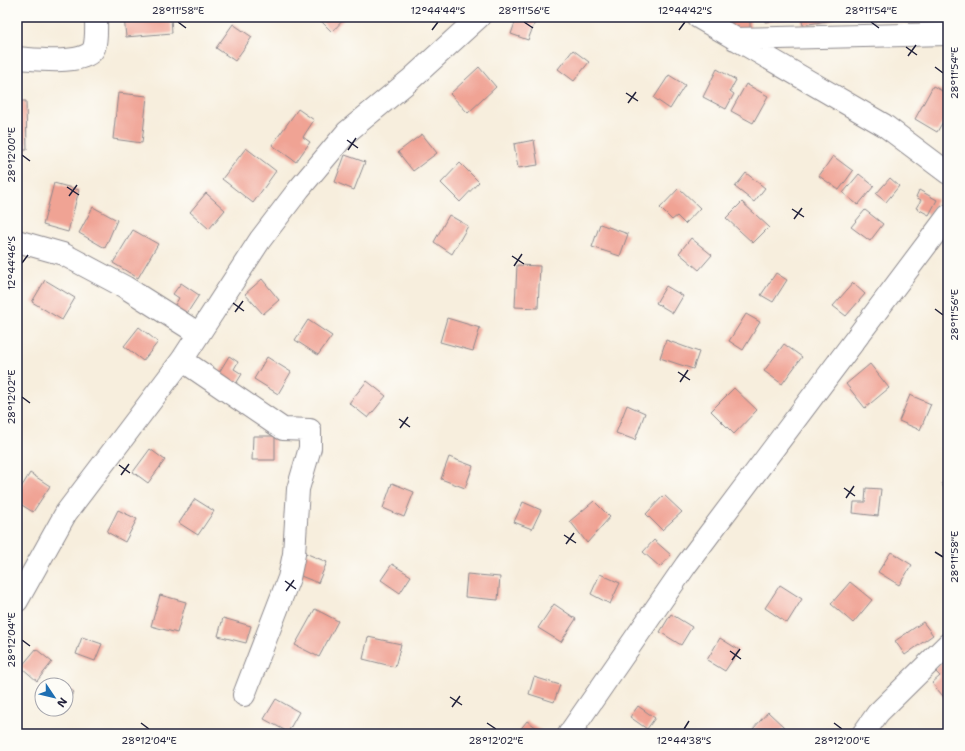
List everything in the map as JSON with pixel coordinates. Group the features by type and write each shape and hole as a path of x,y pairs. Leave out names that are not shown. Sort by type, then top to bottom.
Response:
{"street":[{"path":"17,58 76,60 88,56 94,49 96,17"},
{"path":"17,602 66,513 182,360 260,240 299,190 347,132 410,80 479,17"},
{"path":"698,17 884,125 948,173"},
{"path":"735,39 948,34"},
{"path":"569,734 686,565 948,216"},
{"path":"17,241 63,254 125,287 199,334"},
{"path":"182,360 283,429 310,430 310,448 298,489 294,554 289,578 244,695"},
{"path":"863,734 878,714 948,644"}],"building":[{"path":"124,17 171,17 172,33 126,37"},
{"path":"317,17 346,17 332,32"},
{"path":"517,17 537,17 528,40 511,34"},
{"path":"721,17 750,17 750,29 721,29"},
{"path":"764,17 788,17 788,19 765,22"},
{"path":"801,17 832,17 833,20 803,25"},
{"path":"937,17 948,17 948,22 937,23"},
{"path":"233,24 252,37 235,61 216,48"},
{"path":"573,50 589,62 574,81 558,69"},
{"path":"479,67 496,87 468,113 450,94"},
{"path":"717,69 736,80 730,91 734,94 726,109 703,97"},
{"path":"669,75 685,85 670,109 654,98"},
{"path":"746,84 768,96 753,123 731,111"},
{"path":"933,86 948,94 948,113 937,132 915,119"},
{"path":"118,93 147,96 142,143 113,139"},
{"path":"17,101 26,101 27,150 17,150"},
{"path":"298,109 314,120 303,137 310,142 296,162 272,145"},
{"path":"422,134 437,153 413,171 398,152"},
{"path":"534,140 538,165 518,168 514,144"},
{"path":"246,148 276,171 253,203 222,179"},
{"path":"345,155 365,162 354,190 335,182"},
{"path":"833,156 853,171 839,190 819,176"},
{"path":"460,163 479,182 460,202 441,183"},
{"path":"746,173 765,188 754,202 735,187"},
{"path":"859,174 874,186 858,205 843,193"},
{"path":"890,178 899,186 886,202 876,194"},
{"path":"54,183 79,190 68,232 43,225"},
{"path":"679,188 700,208 685,224 677,216 672,220 660,208"},
{"path":"919,190 937,200 929,215 916,208 921,200 916,197"},
{"path":"206,193 225,210 209,229 190,212"},
{"path":"742,202 769,227 753,243 726,218"},
{"path":"93,207 117,220 105,248 79,233"},
{"path":"865,210 883,224 870,241 851,227"},
{"path":"449,215 468,226 452,254 434,242"},
{"path":"600,224 628,234 620,256 592,247"},
{"path":"133,230 158,244 138,278 113,263"},
{"path":"691,238 712,255 699,270 679,253"},
{"path":"517,265 540,266 538,308 515,307"},
{"path":"776,273 787,280 773,302 761,295"},
{"path":"262,279 279,300 263,314 245,294"},
{"path":"45,280 75,298 62,320 32,302"},
{"path":"181,283 199,295 184,318 172,310 179,298 173,294"},
{"path":"853,283 865,294 846,316 833,306"},
{"path":"666,286 683,296 673,313 656,303"},
{"path":"746,314 760,322 743,350 729,341"},
{"path":"447,318 480,328 473,351 440,342"},
{"path":"308,320 332,336 318,355 295,340"},
{"path":"139,327 158,342 143,361 124,346"},
{"path":"666,340 699,352 693,369 660,358"},
{"path":"784,344 802,357 782,384 764,371"},
{"path":"229,356 238,362 234,369 242,374 234,387 217,376"},
{"path":"267,357 291,372 278,394 254,379"},
{"path":"870,364 889,388 865,408 846,384"},
{"path":"367,381 386,396 368,418 349,403"},
{"path":"734,388 757,410 734,434 711,411"},
{"path":"910,395 931,404 920,430 899,421"},
{"path":"627,405 645,413 635,440 616,433"},
{"path":"253,436 275,436 275,460 252,460"},
{"path":"150,449 165,460 148,483 133,472"},
{"path":"449,457 473,466 465,488 441,479"},
{"path":"30,473 50,486 33,512 17,502 17,494"},
{"path":"948,482 948,499 942,483"},
{"path":"392,483 414,492 404,517 383,508"},
{"path":"866,488 881,489 878,516 853,513 854,502 865,502"},
{"path":"664,495 682,512 662,530 646,514"},
{"path":"195,499 214,511 198,535 179,523"},
{"path":"594,501 610,517 587,543 570,521"},
{"path":"523,502 541,510 532,529 514,522"},
{"path":"118,510 137,519 125,542 107,532"},
{"path":"654,540 671,555 660,567 643,552"},
{"path":"891,552 912,565 899,585 878,572"},
{"path":"305,553 327,562 318,583 296,574"},
{"path":"392,564 411,576 400,593 381,580"},
{"path":"467,574 500,577 498,600 465,597"},
{"path":"600,574 620,583 610,604 591,594"},
{"path":"850,582 872,600 853,623 831,604"},
{"path":"780,585 802,599 787,623 765,608"},
{"path":"160,595 186,602 177,633 151,626"},
{"path":"554,604 576,619 561,642 538,628"},
{"path":"315,609 338,621 319,657 295,645"},
{"path":"671,614 692,627 681,645 660,632"},
{"path":"223,618 251,626 246,643 218,636"},
{"path":"923,622 933,635 905,655 895,641"},
{"path":"82,637 102,644 95,661 76,654"},
{"path":"368,637 401,644 395,667 363,659"},
{"path":"720,638 739,650 725,671 707,660"},
{"path":"36,649 52,662 40,677 34,677 34,678 21,667"},
{"path":"946,658 948,660 948,702 932,683 940,676 934,670"},
{"path":"534,677 560,685 554,702 529,694"},
{"path":"276,699 299,712 288,732 264,719"},
{"path":"638,706 655,718 647,729 630,717"},
{"path":"768,712 784,727 778,734 759,734 753,729"},
{"path":"527,721 546,734 524,734 519,731"}]}
